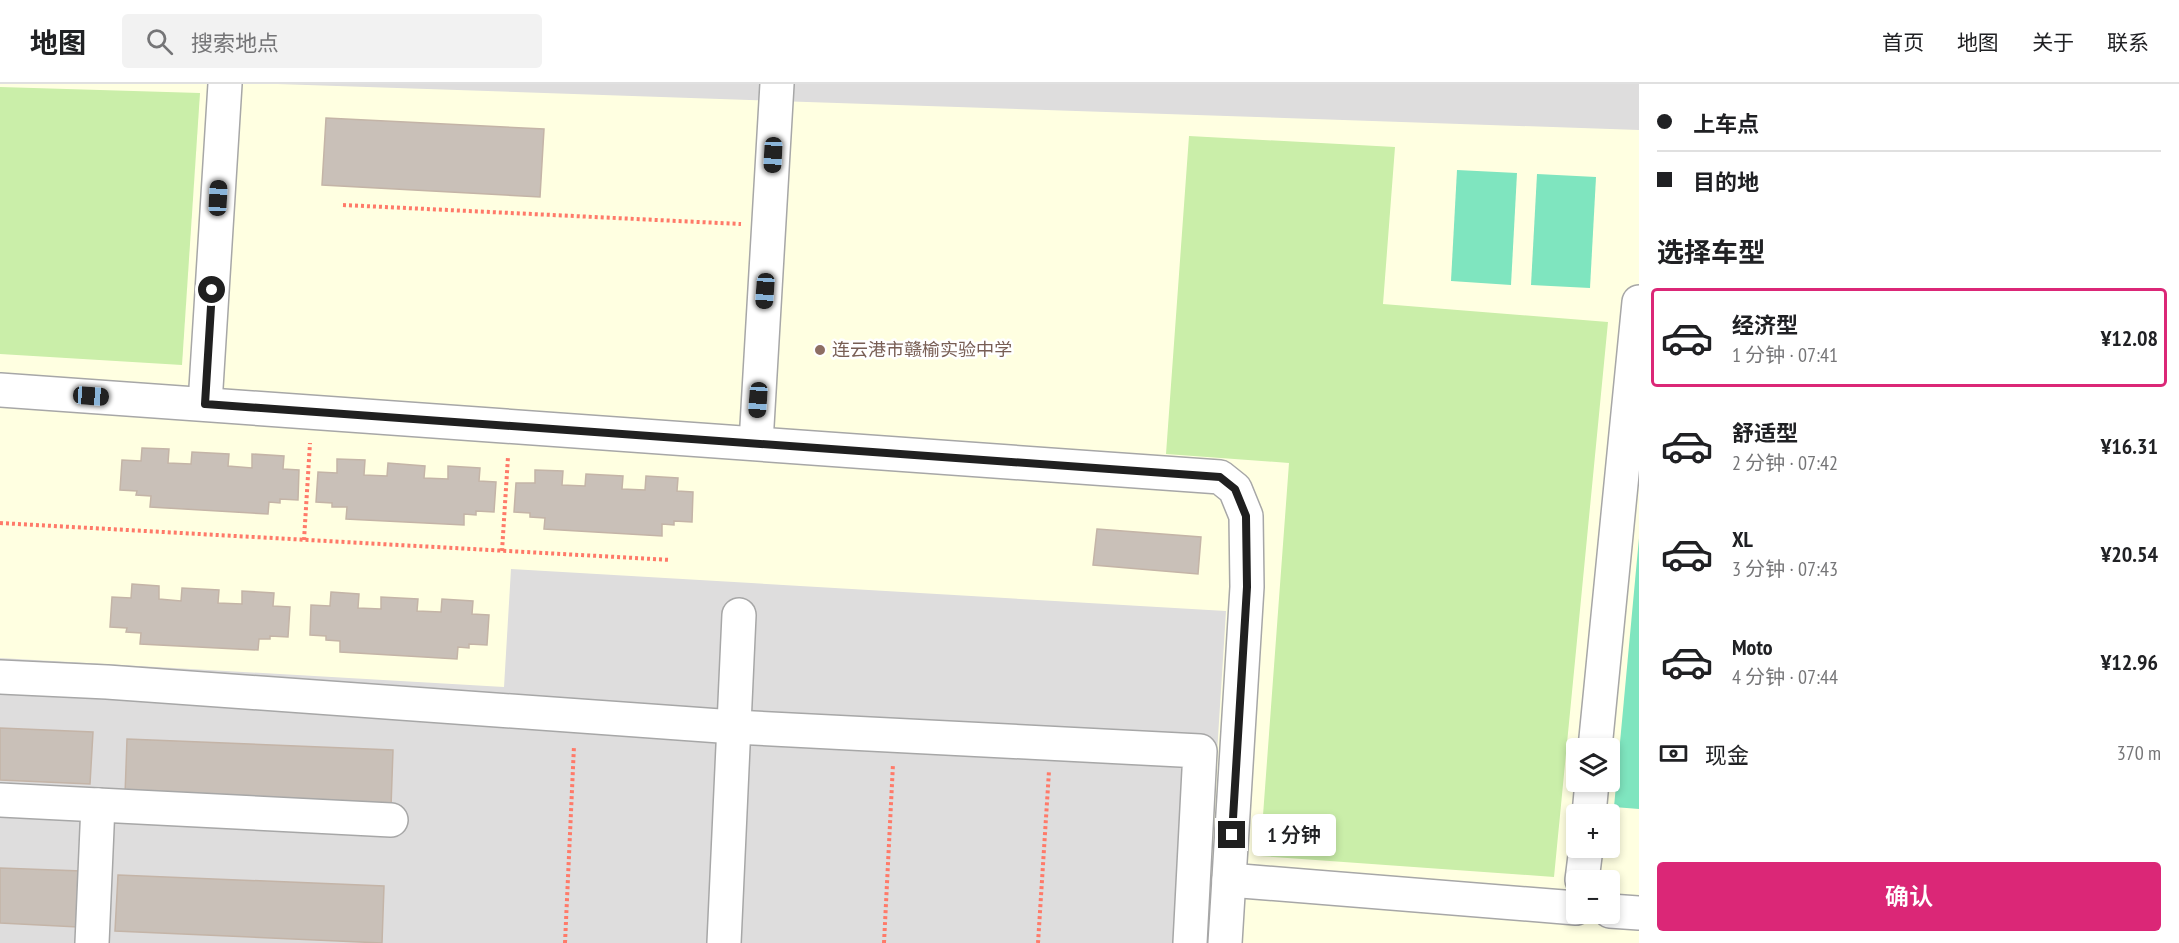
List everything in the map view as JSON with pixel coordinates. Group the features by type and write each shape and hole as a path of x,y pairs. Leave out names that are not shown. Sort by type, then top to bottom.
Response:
{"street":[{"path":"205,404 225,84"},
{"path":"756,443 777,84"},
{"path":"1596,738 1639,302"},
{"path":"0,390 1220,477 1235,489 1246,516 1247,587 1225,943"},
{"path":"724,943 739,615"},
{"path":"0,677 107,682 734,727 1200,751 1190,943"},
{"path":"0,800 391,820"},
{"path":"92,943 98,805"},
{"path":"1229,880 1566,907"},
{"path":"1620,912 1639,914"}],"path":[{"path":"343,206 769,226"},
{"path":"304,540 312,412"},
{"path":"502,551 509,426"},
{"path":"0,523 671,560"},
{"path":"565,943 575,715"},
{"path":"884,943 894,735"},
{"path":"1038,943 1051,743"}],"shaded area":[{"name":"连云港市赣榆实验中学","path":"0,84 1639,84 1639,943 0,943"},
{"name":"连云港市赣榆实验中学","path":"0,84 277,84 1639,130 1639,943 1205,943 1226,611 511,569 504,687 0,658"}],"green space":[{"path":"0,87 200,93 182,365 0,354"},
{"path":"1189,136 1395,147 1383,304 1608,322 1554,877 1260,856 1289,463 1166,454"},
{"path":"1457,170 1517,173 1511,285 1451,281"},
{"path":"1537,174 1596,177 1590,288 1531,285"},
{"path":"1639,538 1639,809 1620,807 1620,804 1614,804 1615,792 1620,792 1620,742"}],"building":[{"path":"326,118 544,129 540,197 322,185"},
{"path":"142,448 169,449 168,463 191,464 192,452 229,454 228,466 252,468 252,454 284,456 283,469 299,470 298,500 280,499 280,503 269,502 268,514 150,507 151,496 136,495 137,491 120,490 122,460 141,461"},
{"path":"337,459 365,460 364,475 387,476 388,463 425,466 424,478 448,479 448,466 480,468 479,481 496,482 494,512 476,511 476,515 464,514 464,525 346,519 347,507 332,507 332,503 316,502 318,472 337,473"},
{"path":"535,470 563,471 562,485 585,486 586,474 623,476 622,489 645,490 646,476 678,478 677,491 693,492 692,522 674,521 674,525 662,524 662,536 544,529 545,518 530,517 530,513 514,512 516,483 535,483"},
{"path":"1097,529 1201,537 1198,574 1093,565"},
{"path":"132,584 159,586 159,599 181,601 182,588 219,590 218,603 242,604 242,591 274,593 273,606 290,607 288,637 270,636 270,639 259,639 258,650 140,644 141,633 126,632 127,628 110,627 112,597 131,598"},
{"path":"331,592 359,594 358,608 381,609 381,597 418,599 417,611 441,612 442,599 473,601 472,614 489,615 487,645 469,644 469,648 458,647 457,659 340,652 340,641 326,640 326,636 310,635 311,605 330,606"},
{"path":"0,728 93,732 90,784 0,780"},
{"path":"127,739 393,750 391,807 125,795"},
{"path":"0,868 81,871 78,927 0,923"},
{"path":"118,875 384,886 382,943 115,931"}],"place":[{"name":"连云港市赣榆实验中学","path":"820,350"}],"route":[{"path":"212,290 205,404 1220,477 1235,489 1246,516 1247,587 1232,835"}]}
